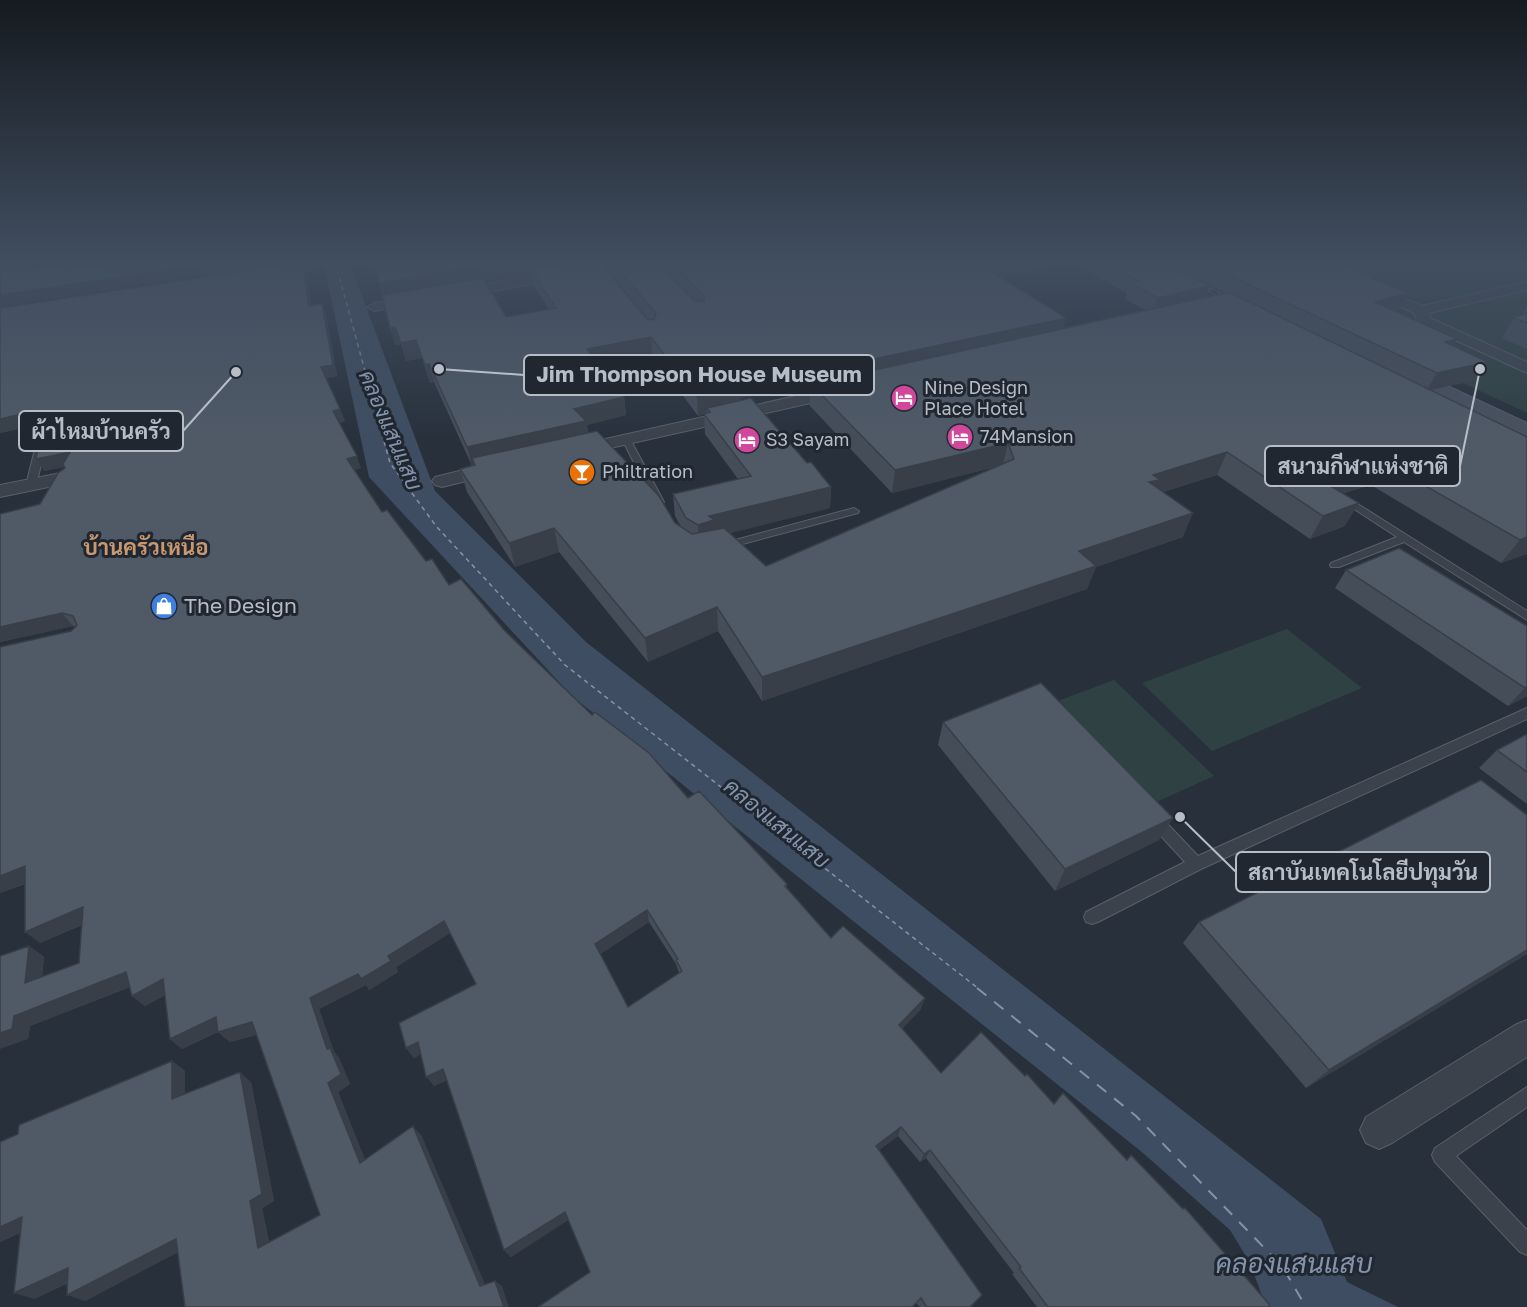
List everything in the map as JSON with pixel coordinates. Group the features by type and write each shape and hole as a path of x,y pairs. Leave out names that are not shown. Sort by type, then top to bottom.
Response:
{"main road":[{"path":"1527,432 1377,369 1527,453"}],"street":[{"path":"1427,322 1527,368"},
{"path":"568,452 852,388"},
{"path":"442,481 511,465"},
{"path":"0,491 61,478"},
{"path":"1379,1130 1527,1037"}],"lane":[{"path":"626,440 665,512"},
{"path":"31,485 41,444"},
{"path":"1345,499 1524,611"},
{"path":"709,550 854,511"},
{"path":"1335,565 1405,538"},
{"path":"1092,916 1196,864 1527,713"},
{"path":"1140,805 1196,864"},
{"path":"1527,1096 1442,1155 1527,1245"}],"shaded area":[{"path":"1333,322 1527,322 1527,413"},
{"path":"1287,629 1362,688 1212,751 1142,683"},
{"path":"1114,680 1214,776 1152,804 1055,702"}],"water":[{"name":"คลองแสนแสบ","path":"336,322 372,322 435,491 586,642 1321,1219 1347,1282 1398,1307 1266,1307 1250,1263 1230,1230 1143,1153 572,696 369,477"}],"building":[{"path":"0,322 325,322 333,365 321,367 340,409 333,411 357,456 347,459 382,512 387,510 426,561 432,559 449,585 461,579 505,631 592,715 595,712 649,753 688,798 699,791 787,884 785,886 831,938 843,926 925,998 899,1025 941,1073 981,1032 1025,1076 1027,1074 1054,1104 1063,1093 1127,1160 1131,1155 1183,1209 1185,1208 1270,1307 1048,1307 1019,1268 1021,1267 930,1150 924,1154 901,1127 876,1146 982,1295 970,1307 927,1307 921,1298 912,1307 538,1307 590,1272 565,1212 504,1250 443,1069 426,1077 418,1042 406,1048 399,1023 476,984 444,921 388,956 391,961 361,979 358,974 310,998 327,1049 330,1048 341,1074 328,1083 360,1163 413,1126 480,1286 495,1281 504,1307 185,1307 176,1239 67,1295 68,1268 14,1293 22,1217 0,1227 0,1142 18,1134 19,1125 172,1061 172,1099 240,1072 262,1194 250,1201 258,1248 320,1215 252,1022 218,1032 216,1017 170,1039 163,979 132,996 126,972 14,1016 12,1029 0,1033 0,956 29,946 25,983 79,963 83,907 25,932 25,866 0,876 0,647 71,631 77,625 73,616 62,613 0,627 0,514 40,504 58,473 65,468 63,464 70,452 36,459 42,429 32,427 20,434 26,413 0,419","holes":["647,910 678,959 676,960 682,971 628,1007 595,944"]},
{"path":"389,322 1047,322 799,375 793,369 735,381 740,388 697,397 651,337 587,349 624,397 574,409 586,421 467,447 429,364 425,365 416,340 401,343 395,327 390,328"},
{"path":"1093,322 1291,322 1527,437 1527,537 1520,540 1384,462 1322,481 1359,503 1323,516 1227,452 1153,475 1160,480 1149,482 1193,513 1079,551 1096,566 762,677 717,607 645,638 554,528 509,543 460,469 475,465 472,458 597,431 659,496 675,523 692,534 724,528 766,566 1014,459 1008,443 895,470 811,384"},
{"path":"1328,322 1419,322 1457,339 1445,342 1488,362 1437,373"},
{"path":"751,398 807,463 811,462 831,487 709,516 714,520 698,525 686,518 673,494 751,476 704,414 710,412 707,408"},
{"path":"1399,548 1527,626 1527,686 1525,688 1346,570"},
{"path":"1041,683 1173,818 1065,869 943,722"},
{"path":"1527,734 1527,772 1497,750"},
{"path":"1481,780 1527,815 1527,950 1329,1070 1199,922"}],"ferry route":[{"path":"352,322 390,463 436,526 565,665 979,989"},
{"path":"977,988 1136,1116 1282,1266 1306,1307"}],"place":[{"name":"Jim Thompson House Museum","path":"439,369"},
{"name":"สนามกีฬาแห่งชาติ","path":"1480,369"},
{"name":"ผ้าไหมบ้านครัว","path":"236,372"},
{"name":"Nine Design Place Hotel","path":"904,398"},
{"name":"74Mansion","path":"960,437"},
{"name":"S3 Sayam","path":"747,440"},
{"name":"Philtration","path":"582,472"},
{"name":"The Design","path":"164,606"},
{"name":"สถาบันเทคโนโลยีปทุมวัน","path":"1180,817"}],"district":[{"name":"บ้านครัวเหนือ","path":"146,547"}]}
